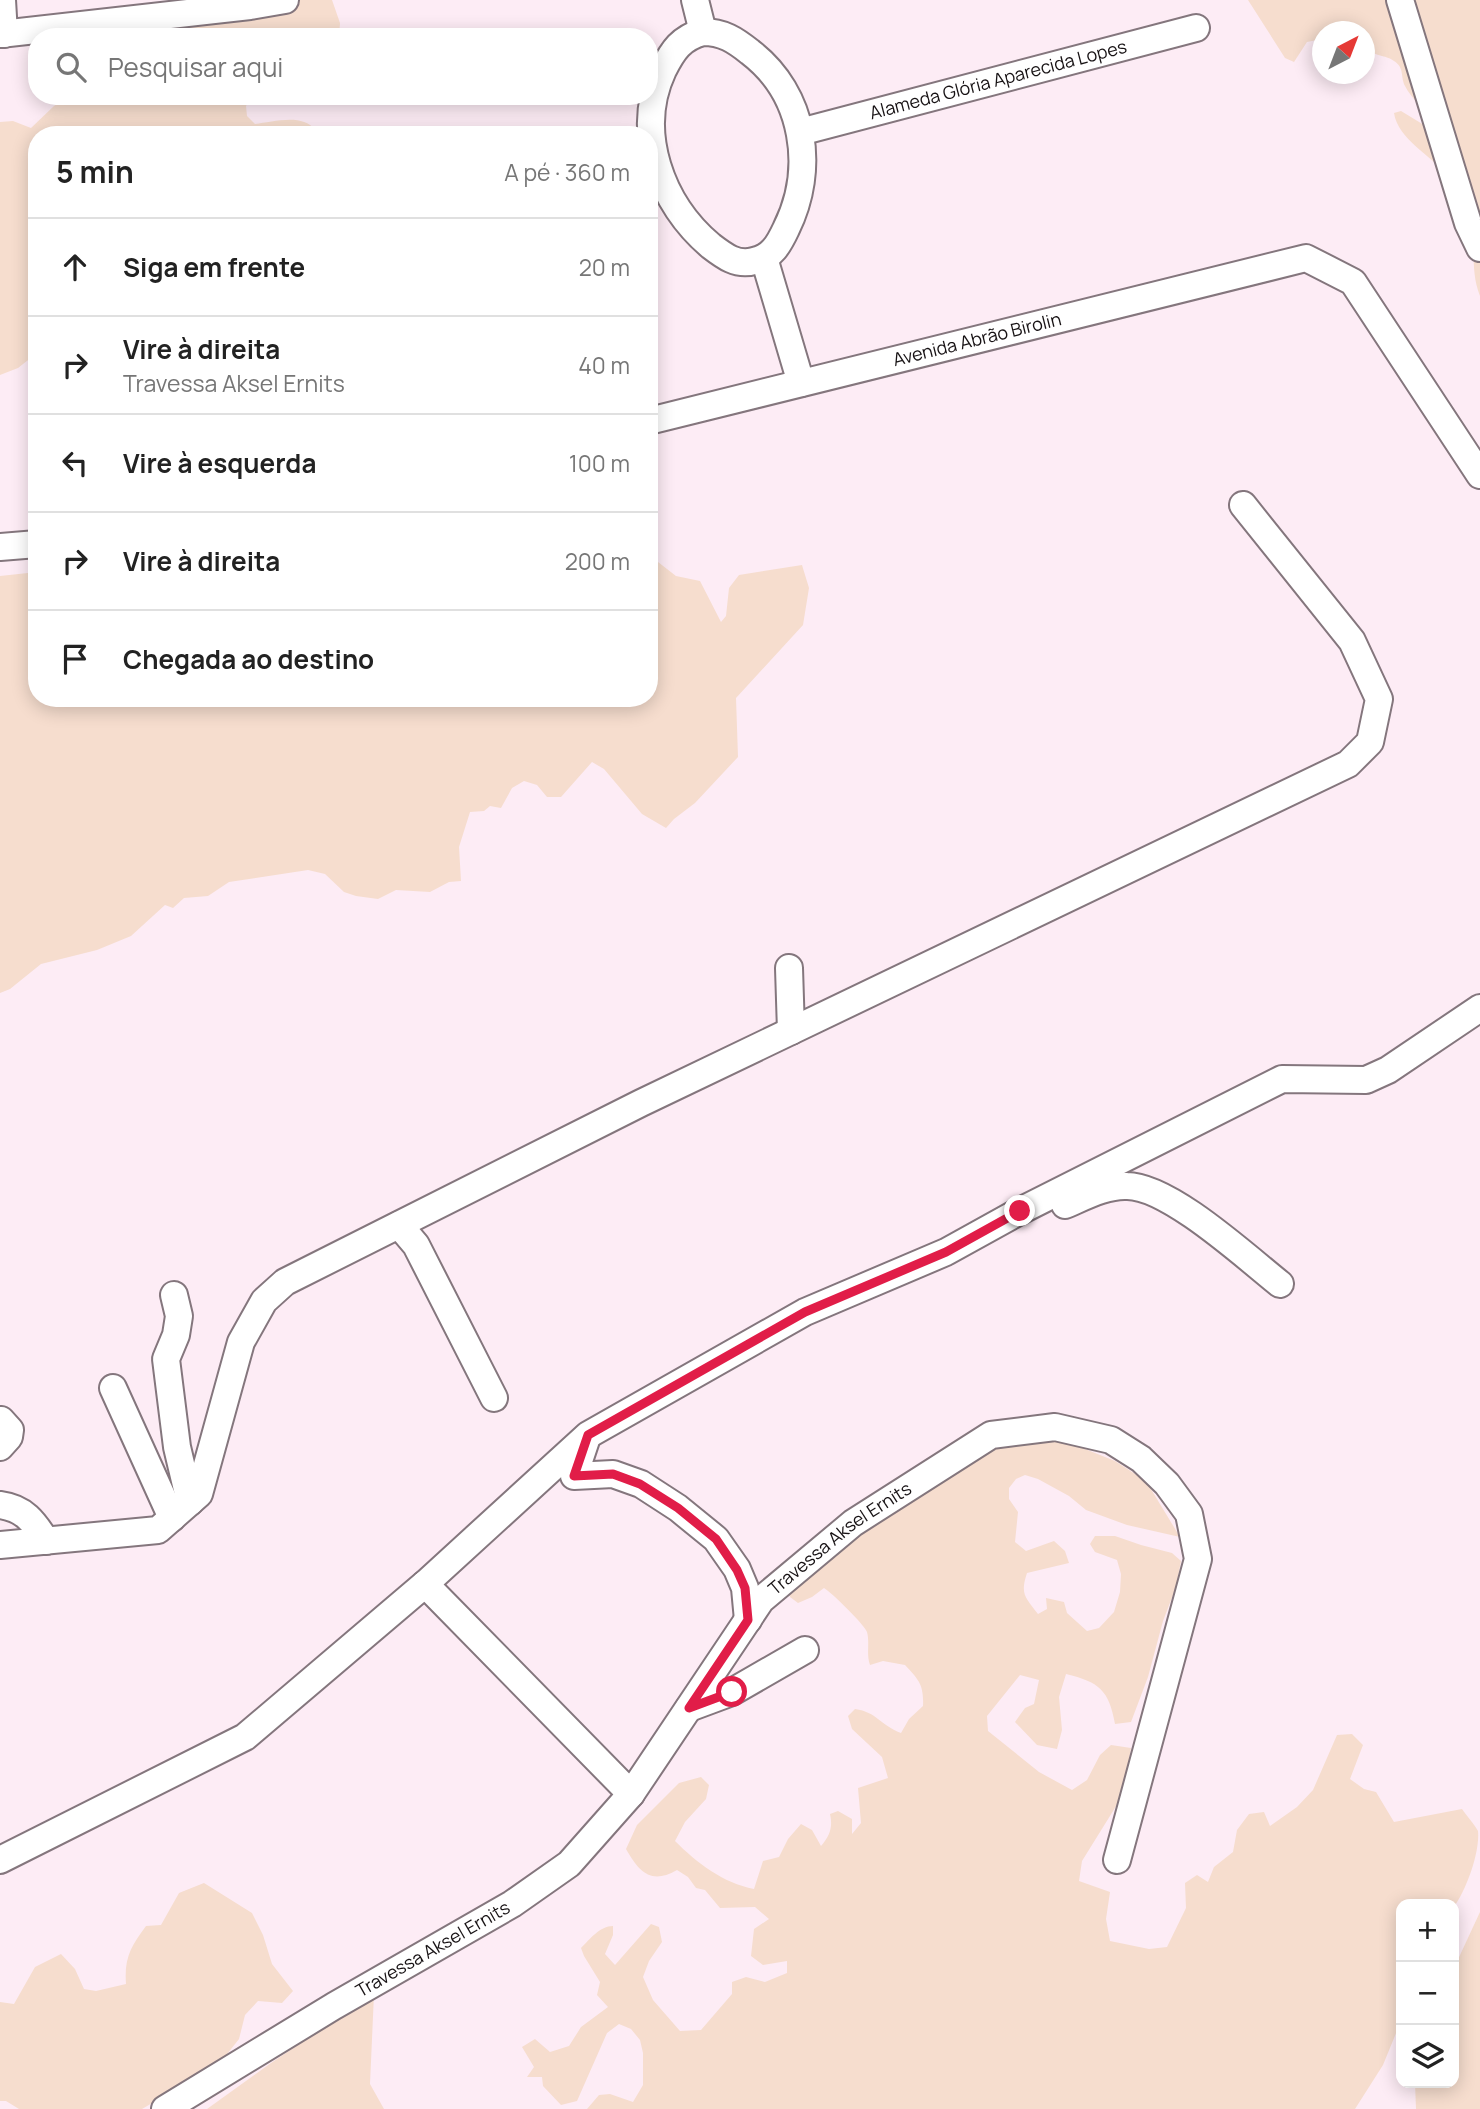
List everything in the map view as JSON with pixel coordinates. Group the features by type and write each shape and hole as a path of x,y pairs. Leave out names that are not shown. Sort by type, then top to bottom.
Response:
{"street":[{"path":"2,0 2,34 28,31"},
{"path":"55,28 285,0"},
{"path":"695,0 703,32"},
{"path":"1400,0 1468,223 1480,248"},
{"name":"Alameda Glória Aparecida Lopes","path":"800,132 1196,28"},
{"path":"658,88 672,51 686,38 703,32 722,33 731,37 767,67 788,97 800,132 803,167 797,202 779,244 764,258 746,262 729,259 688,225 658,174"},
{"path":"652,126 654,105"},
{"path":"764,258 801,383"},
{"name":"Avenida Abrão Birolin","path":"658,419 1306,258 1353,282 1480,475"},
{"path":"0,1545 158,1530 200,1494 241,1342 264,1301 285,1282 641,1103 1348,764 1370,741 1379,699 1352,641 1243,505"},
{"path":"0,547 28,545"},
{"path":"789,968 791,1031"},
{"path":"0,1860 244,1737 425,1584 588,1435 805,1312 946,1252 1020,1211 1282,1079 1366,1080 1388,1070 1480,1008"},
{"path":"1020,1211 1045,1215 1089,1194 1125,1185 1146,1188 1198,1218 1280,1284"},
{"path":"399,1224 416,1245 494,1398"},
{"path":"174,1295 178,1316 176,1335 166,1359 177,1447 181,1510"},
{"path":"113,1388 181,1510"},
{"path":"0,1447 9,1437 10,1430 1,1420"},
{"name":"Travessa Aksel Ernits","path":"166,2109 334,2006 512,1905 569,1864 631,1794 761,1600 853,1523 991,1435 1055,1427 1111,1440 1140,1459 1167,1484 1189,1514 1198,1559 1117,1860"},
{"path":"588,1435 574,1476 613,1474 640,1484 678,1508 716,1539 737,1570 745,1588 748,1620"},
{"path":"0,1504 22,1511 34,1522 46,1541"},
{"path":"425,1584 631,1794"},
{"path":"689,1708 732,1692 805,1650"}],"shaded area":[{"path":"278,0 332,0 340,23 340,28 140,28"},
{"path":"1248,0 1480,0 1480,296 1471,237 1449,180 1397,123 1394,113 1401,111 1424,125 1429,122 1405,86 1400,66 1375,54 1375,21 1312,21 1312,41 1307,42 1294,62 1285,58"},
{"path":"247,105 247,116 255,124 295,120 311,126 33,126 54,106"},
{"path":"13,121 28,127 28,360 18,368 0,375 0,122"},
{"path":"658,562 676,576 700,581 721,622 726,616 729,588 739,575 802,565 809,588 803,625 736,698 738,757 695,803 666,828 642,814 604,769 592,762 561,797 547,797 537,785 524,781 512,788 501,808 490,806 484,811 470,812 459,847 461,881 449,882 430,892 396,890 378,899 344,892 325,874 308,870 229,882 208,896 184,898 173,908 165,905 131,936 97,950 41,964 10,989 0,993 0,576 28,573 28,707 658,707"},
{"path":"1025,1438 1065,1441 1115,1461 1146,1481 1180,1537 1127,1525 1086,1510 1069,1496 1025,1475 1016,1479 1009,1488 1009,1499 1018,1512 1015,1542 1026,1551 1054,1541 1065,1551 1069,1563 1027,1573 1025,1595 1038,1614 1047,1609 1046,1598 1064,1602 1067,1613 1087,1631 1099,1628 1114,1612 1120,1592 1121,1574 1117,1560 1095,1552 1090,1544 1095,1536 1115,1536 1172,1553 1181,1561 1176,1587 1131,1722 1115,1724 1113,1712 1101,1689 1087,1680 1066,1674 1059,1697 1062,1730 1057,1749 1037,1745 1015,1722 1025,1708 1034,1704 1039,1680 1020,1675 987,1716 988,1731 1039,1772 1072,1790 1087,1780 1100,1755 1111,1745 1131,1748 1123,1795 1082,1861 1079,1881 1110,1892 1106,1919 1110,1941 1149,1949 1167,1947 1186,1908 1185,1883 1197,1875 1208,1882 1214,1867 1233,1852 1237,1830 1249,1814 1264,1812 1270,1826 1297,1807 1313,1790 1337,1735 1352,1734 1363,1745 1350,1779 1364,1789 1376,1792 1394,1822 1462,1809 1478,1831 1477,1850 1471,1871 1458,1899 1396,1899 1396,2033 1383,2065 1355,2109 587,2109 599,2095 610,2094 633,2102 643,2085 643,2053 640,2040 631,2029 619,2024 607,2033 577,2101 561,2105 543,2086 542,2077 527,2077 534,2067 522,2047 535,2039 550,2052 569,2046 581,2027 608,2007 597,1995 600,1982 581,1948 600,1931 613,1926 613,1935 605,1954 615,1965 651,1924 659,1927 662,1942 649,1961 643,1977 653,2000 680,2031 701,2030 732,1994 732,1982 746,1977 765,1982 787,1973 787,1961 763,1965 751,1956 754,1929 769,1919 755,1907 720,1908 705,1890 696,1888 688,1877 677,1870 660,1876 647,1874 626,1849 637,1825 679,1783 701,1777 709,1785 706,1799 685,1822 675,1841 701,1864 732,1882 754,1889 763,1861 779,1857 788,1839 801,1824 812,1830 821,1846 830,1831 830,1814 838,1811 852,1819 852,1834 861,1823 858,1788 888,1778 882,1757 852,1729 848,1716 855,1709 862,1711 901,1733 909,1719 923,1706 923,1693 917,1679 905,1665 883,1661 870,1665 867,1632 824,1588 798,1603 790,1597 787,1588 963,1462"},
{"path":"204,1883 252,1913 263,1935 272,1964 293,1991 282,2003 258,2001 245,2015 239,2039 220,2063 142,2109 19,2109 6,2101 0,2101 0,2002 14,2004 35,1967 61,1954 75,1969 84,1989 96,1991 126,1984 126,1967 130,1953 146,1926 161,1925 179,1893"},
{"path":"1480,1912 1480,2109 1416,2109 1415,2088 1459,2088 1459,1957"},
{"path":"374,1994 370,2084 384,2109 207,2109 271,2063"}],"route":[{"path":"732,1692 689,1708 748,1620 745,1588 737,1570 716,1539 678,1508 640,1484 613,1474 574,1476 588,1435 805,1312 946,1252 1020,1211"}]}
